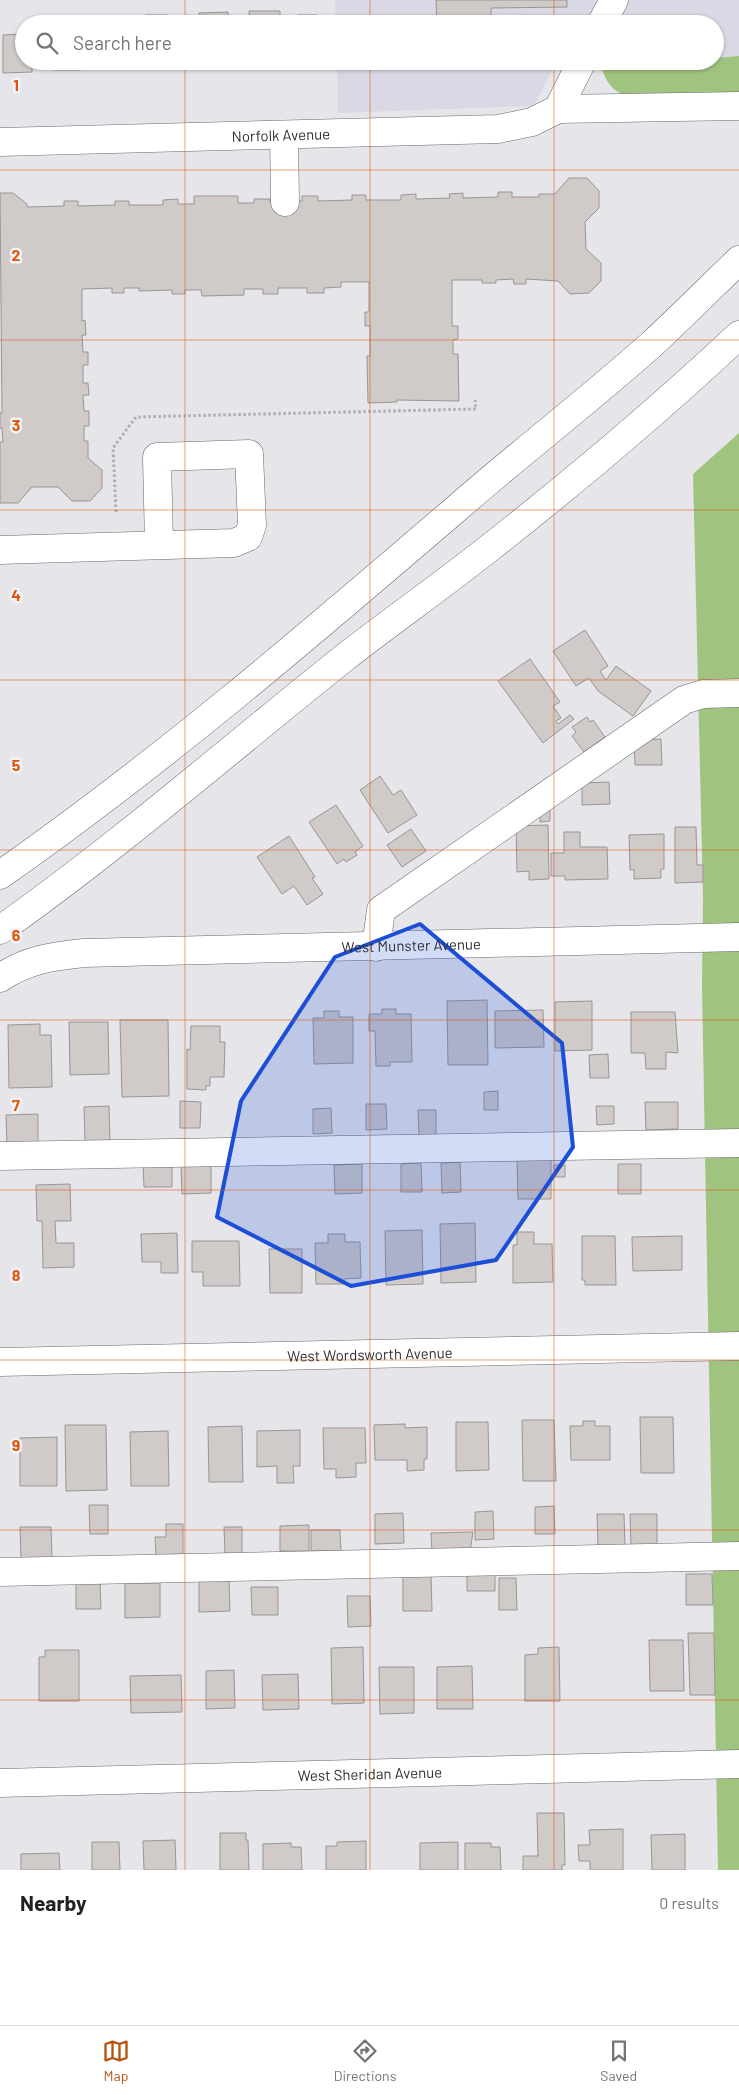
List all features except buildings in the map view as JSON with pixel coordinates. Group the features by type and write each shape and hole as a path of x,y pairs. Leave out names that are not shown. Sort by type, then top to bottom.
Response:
{"main road":[{"path":"606,15 614,0"},
{"path":"578,70 558,109 739,106"},
{"name":"Norfolk Avenue","path":"0,142 498,129 532,122 558,109"},
{"path":"284,134 285,202"},
{"path":"0,875 67,828 216,711 343,607 456,508 651,344 739,260"},
{"path":"0,930 40,902 178,794 345,658 493,545 689,382 739,335"},
{"path":"0,550 234,543 248,538 252,525 249,454 157,457 159,544"},
{"path":"376,947 381,910 684,700 703,694 739,693"},
{"name":"West Munster Avenue","path":"0,978 24,964 48,957 84,953 739,937"},
{"path":"0,1156 739,1143"},
{"name":"West Wordsworth Avenue","path":"0,1362 739,1346"},
{"path":"0,1572 739,1556"},
{"name":"West Sheridan Avenue","path":"0,1783 739,1764"}],"path":[{"path":"116,512 113,448 136,417 476,408 475,400"}],"highlighted area":[{"path":"420,924 562,1043 573,1147 496,1260 351,1286 217,1217 241,1101 335,957"}],"shaded area":[{"path":"335,0 739,0 739,56 724,57 724,15 336,15"},
{"path":"337,70 552,70 534,106 338,113"}],"green space":[{"path":"739,56 739,93 625,95 609,84 603,70 724,70 724,57"},
{"path":"739,433 739,1870 718,1870 702,986 703,896 693,474"}]}
